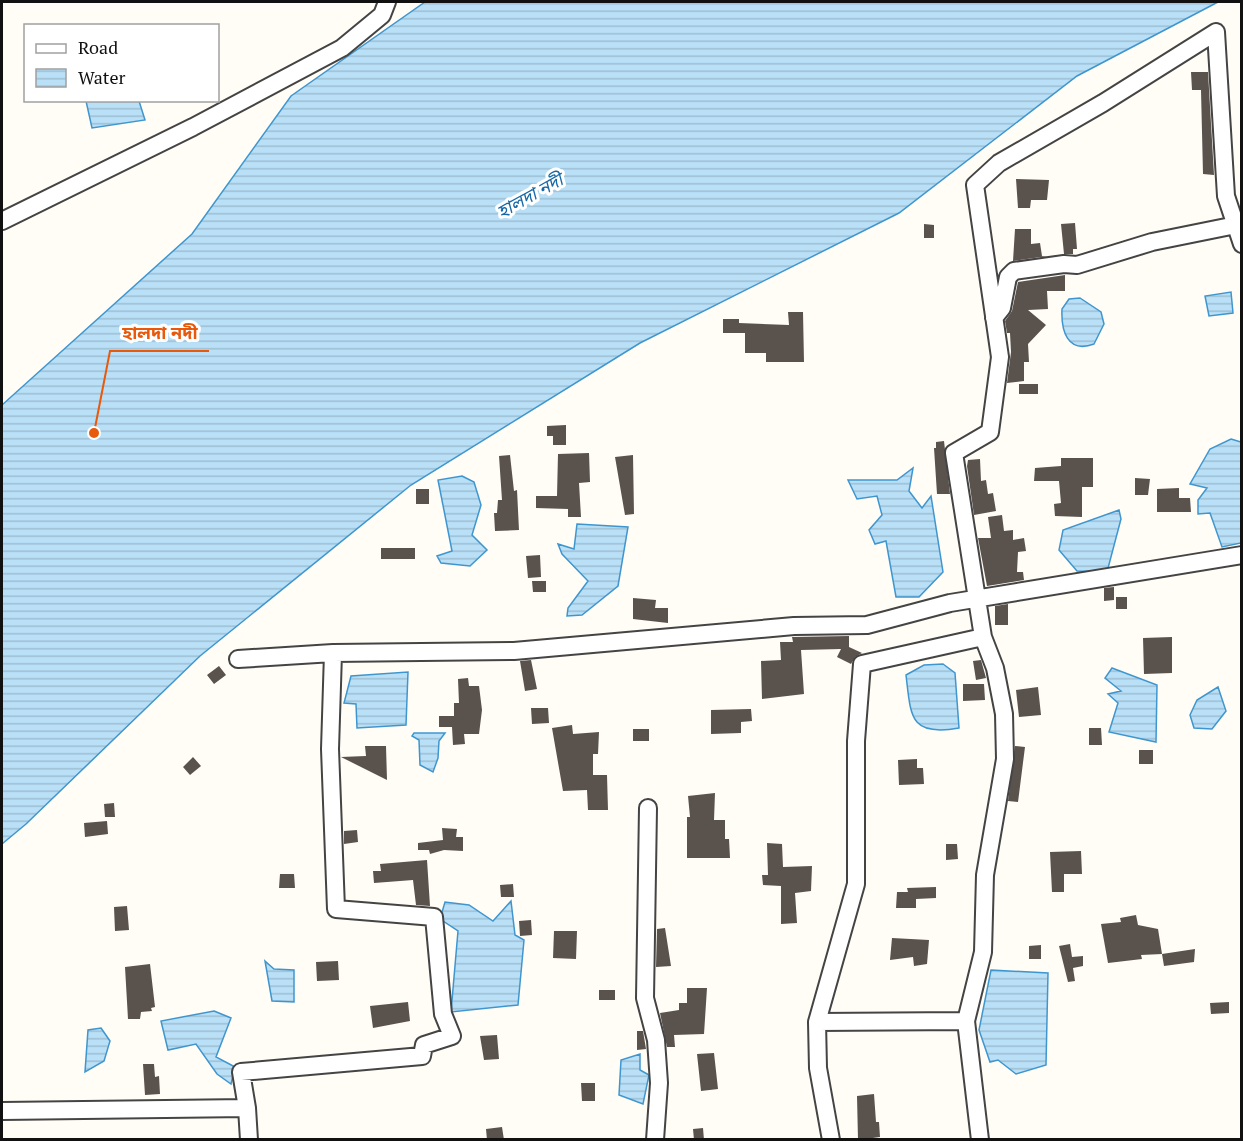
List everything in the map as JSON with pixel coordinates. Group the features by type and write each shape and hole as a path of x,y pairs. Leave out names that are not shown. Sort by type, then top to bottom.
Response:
{"street":[{"path":"2,221 193,127 342,48 382,15 387,2"},
{"path":"980,1140 966,1021 983,952 985,875 1005,759 1004,714 995,668 982,637 954,453 990,432 1000,357 975,185 999,163 1103,103 1215,32 1226,196 1242,244"},
{"path":"994,318 1002,308 1008,277 1014,271 1064,264 1077,265 1152,242 1236,225"},
{"path":"238,659 333,653 514,651 794,626 867,625 950,603 1242,555"},
{"path":"831,1140 818,1068 817,1022 856,884 856,741 862,664 982,637"},
{"path":"249,1140 248,1108 241,1072 422,1056 424,1046 452,1036 443,1014 434,917 336,909 330,749 333,653"},
{"path":"648,808 645,998 656,1040 658,1083 655,1140"},
{"path":"817,1022 966,1021"},
{"path":"2,1111 248,1108"}],"water":[{"path":"425,2 1218,2 1077,76 899,213 640,343 411,485 200,656 26,824 2,844 2,405 192,234 291,96"},
{"path":"86,102 139,102 145,120 92,128"},
{"path":"1231,292 1233,313 1209,316 1205,296"},
{"path":"1080,298 1101,312 1104,324 1094,344 1085,346 1077,346 1068,338 1062,317 1062,309 1069,299"},
{"path":"1231,439 1241,442 1241,543 1222,547 1210,513 1198,514 1198,500 1207,488 1190,484 1210,449"},
{"path":"913,468 909,491 922,508 931,496 943,572 919,597 896,597 886,541 875,544 869,530 882,515 877,496 857,499 848,480 897,480"},
{"path":"462,476 474,482 481,505 472,535 487,550 470,566 441,563 437,556 452,551 438,480"},
{"path":"1119,510 1121,519 1107,572 1077,571 1059,550 1063,530"},
{"path":"577,524 628,527 618,586 582,615 567,616 568,608 588,581 562,554 558,544 574,549"},
{"path":"943,664 955,673 959,728 930,729 922,726 912,712 906,675 924,665"},
{"path":"1112,668 1157,685 1156,742 1109,732 1118,703 1108,694 1121,691 1105,678"},
{"path":"408,672 406,725 357,728 356,704 344,703 351,676"},
{"path":"1218,687 1226,711 1212,729 1194,728 1190,715 1197,700"},
{"path":"414,733 445,733 439,741 438,758 433,772 420,765 419,740 412,736"},
{"path":"511,901 515,935 524,940 518,1005 451,1012 458,931 440,919 445,902 469,905 493,921"},
{"path":"265,961 274,969 294,970 294,1002 272,1001"},
{"path":"991,970 1048,973 1046,1065 1016,1074 998,1060 990,1062 979,1030"},
{"path":"214,1011 231,1018 216,1057 235,1067 231,1084 217,1074 196,1044 168,1050 161,1021"},
{"path":"101,1028 110,1041 104,1061 85,1072 88,1030"},
{"path":"640,1054 640,1070 649,1075 643,1104 619,1095 621,1060"}],"building":[{"path":"1191,72 1208,72 1214,175 1203,174 1201,90 1192,90"},
{"path":"1016,179 1049,180 1047,200 1031,200 1030,208 1018,208"},
{"path":"1075,223 1077,249 1073,249 1073,254 1064,254 1061,224"},
{"path":"924,224 934,225 934,238 924,238"},
{"path":"1015,229 1031,229 1031,244 1040,243 1042,256 1048,256 1013,261"},
{"path":"1065,275 1065,291 1047,291 1048,309 1028,310 1046,325 1028,344 1029,362 1024,362 1024,381 1007,383 1011,352 1010,333 1007,333 1005,321 1012,311 1018,282"},
{"path":"788,312 803,312 804,362 766,362 766,353 745,353 745,333 723,333 723,319 739,319 739,323 789,325"},
{"path":"1019,384 1038,384 1038,394 1019,394"},
{"path":"566,425 566,445 553,445 553,436 547,436 547,426"},
{"path":"944,441 950,494 937,494 934,448 936,448 936,442"},
{"path":"589,453 590,482 579,483 581,517 568,517 568,509 536,508 536,496 557,496 558,454"},
{"path":"510,455 514,491 517,490 519,530 495,531 494,513 497,513 498,500 502,500 499,456"},
{"path":"633,455 634,514 625,515 615,457"},
{"path":"1061,458 1093,458 1093,487 1082,487 1082,517 1055,516 1054,504 1061,503 1059,481 1034,481 1035,468 1061,466"},
{"path":"980,459 981,481 986,480 988,494 993,493 996,511 974,515 967,466 968,460"},
{"path":"1135,478 1150,479 1148,495 1135,495"},
{"path":"1179,488 1179,498 1190,498 1191,512 1157,512 1157,489"},
{"path":"416,489 429,489 429,504 416,504"},
{"path":"1002,515 1004,531 1013,530 1013,540 1024,538 1026,551 1018,552 1017,572 1023,572 1024,580 987,586 978,538 991,538 988,517"},
{"path":"381,548 415,548 415,559 381,559"},
{"path":"540,555 541,577 528,578 526,556"},
{"path":"532,581 546,581 546,592 533,592"},
{"path":"1114,587 1114,600 1104,601 1104,588"},
{"path":"1116,597 1127,597 1127,609 1116,609"},
{"path":"633,598 656,600 655,608 668,608 668,623 633,619"},
{"path":"1008,604 1008,625 995,625 995,606"},
{"path":"849,636 849,647 862,653 855,657 851,664 837,657 841,649 801,650 804,694 762,699 761,661 781,660 780,642 793,642 792,637"},
{"path":"1172,637 1172,673 1144,674 1143,638"},
{"path":"531,660 537,689 525,691 520,661"},
{"path":"981,660 986,678 976,680 973,661"},
{"path":"219,666 226,675 214,684 207,675"},
{"path":"468,678 469,686 479,686 482,710 479,734 464,734 465,744 453,745 452,727 439,727 439,716 454,716 454,703 459,703 458,679"},
{"path":"963,684 984,684 985,700 963,701"},
{"path":"1038,687 1041,715 1019,717 1016,690"},
{"path":"531,708 548,708 549,723 532,724"},
{"path":"751,709 752,721 741,722 741,733 711,734 711,710"},
{"path":"572,725 573,734 599,732 598,754 593,754 593,775 607,775 608,810 588,810 587,790 563,791 552,728"},
{"path":"1089,728 1101,728 1102,745 1089,745"},
{"path":"633,729 649,729 649,741 633,741"},
{"path":"365,746 386,746 387,780 341,757 366,756"},
{"path":"1015,746 1025,747 1018,802 1008,801"},
{"path":"1139,750 1153,750 1153,764 1139,764"},
{"path":"193,757 201,766 190,775 183,767"},
{"path":"917,759 917,768 923,768 924,784 899,785 898,760"},
{"path":"715,793 714,820 725,820 725,839 729,839 730,858 687,858 687,817 690,817 688,796"},
{"path":"114,803 115,817 105,817 104,804"},
{"path":"107,821 108,834 85,837 84,823"},
{"path":"442,828 457,829 456,837 463,837 463,851 444,850 430,854 429,850 418,850 418,843 443,840"},
{"path":"357,830 358,842 344,844 344,831"},
{"path":"767,843 782,844 783,867 812,866 811,891 795,893 797,923 781,924 781,886 763,885 762,875 768,875"},
{"path":"946,844 957,844 958,859 946,860"},
{"path":"1081,851 1082,874 1064,874 1064,892 1052,892 1050,852"},
{"path":"427,860 430,906 416,905 413,880 374,883 373,871 381,871 380,864"},
{"path":"280,874 294,874 295,888 279,888"},
{"path":"513,884 514,897 501,897 500,885"},
{"path":"936,887 936,898 916,899 916,908 896,908 897,892 908,892 907,888"},
{"path":"127,906 129,930 115,931 114,907"},
{"path":"1136,915 1138,925 1158,929 1162,954 1141,955 1142,959 1108,963 1101,924 1121,922 1120,918"},
{"path":"531,920 532,935 520,936 519,921"},
{"path":"665,928 671,966 656,967 657,929"},
{"path":"554,931 577,931 576,959 553,958"},
{"path":"892,938 929,940 927,964 914,966 913,957 890,960"},
{"path":"1070,944 1072,957 1083,956 1083,966 1073,968 1075,981 1068,982 1059,946"},
{"path":"1041,945 1041,959 1029,959 1029,946"},
{"path":"1195,949 1194,962 1164,966 1162,954"},
{"path":"338,961 339,980 317,981 316,962"},
{"path":"150,964 155,1007 151,1008 152,1011 141,1012 140,1019 128,1019 125,967"},
{"path":"687,988 707,988 704,1034 674,1035 675,1047 667,1047 660,1013 679,1010 679,1003 687,1003"},
{"path":"599,990 615,990 615,1000 599,1000"},
{"path":"408,1002 410,1021 373,1028 370,1006"},
{"path":"1229,1002 1229,1013 1211,1014 1210,1003"},
{"path":"637,1031 643,1031 646,1049 637,1050"},
{"path":"497,1035 499,1059 484,1060 480,1036"},
{"path":"714,1053 718,1089 701,1091 697,1054"},
{"path":"143,1064 154,1064 155,1077 159,1076 160,1094 145,1095"},
{"path":"581,1083 595,1083 595,1101 582,1101"},
{"path":"874,1094 876,1122 879,1122 880,1137 858,1140 857,1096"},
{"path":"502,1127 504,1140 487,1140 486,1129"},
{"path":"703,1128 704,1140 694,1140 693,1129"}],"place":[{"name":"হালদা নদী","path":"94,433"}]}
